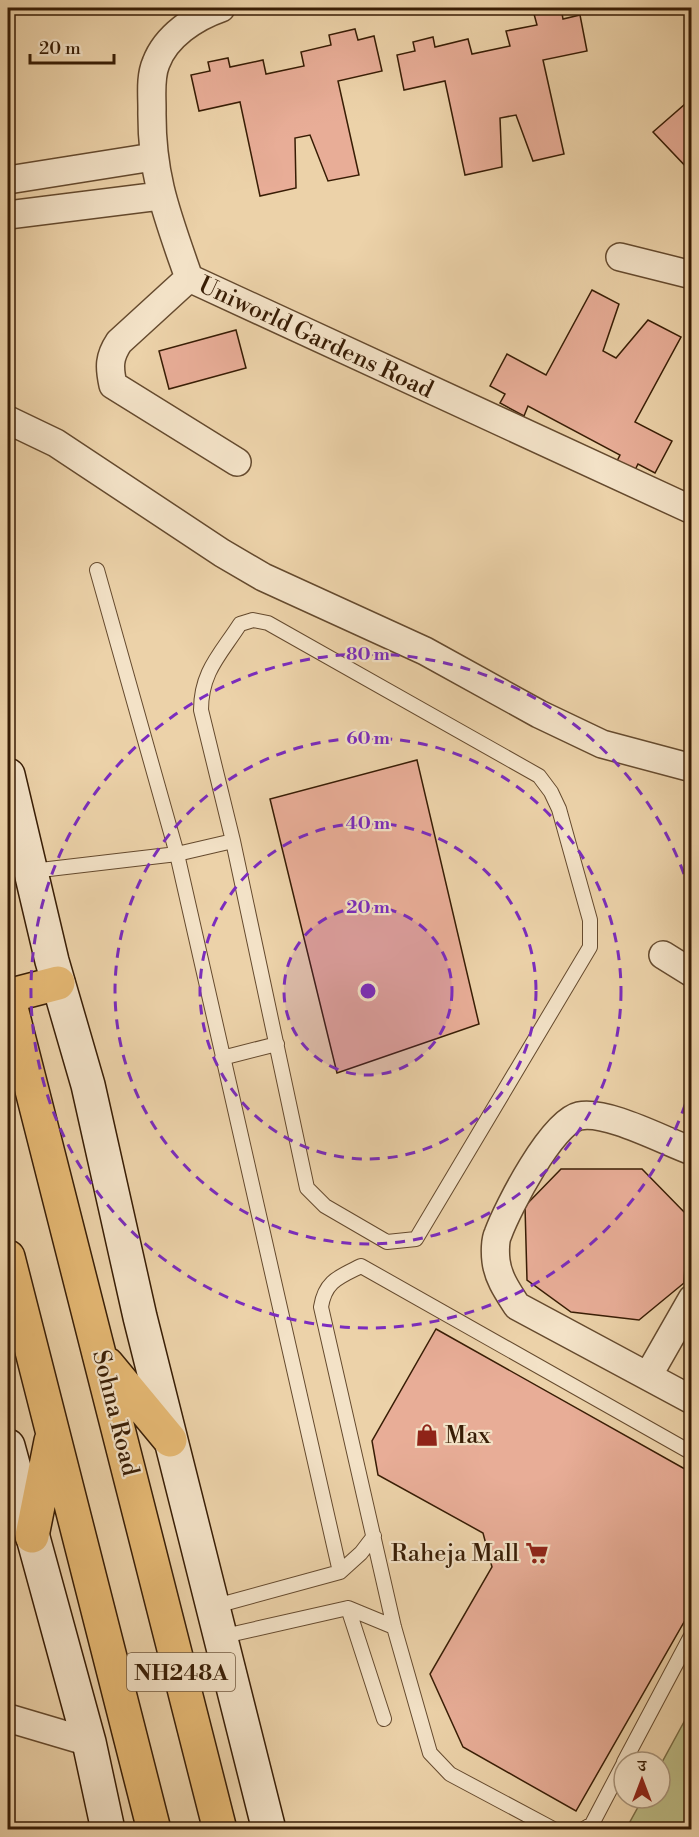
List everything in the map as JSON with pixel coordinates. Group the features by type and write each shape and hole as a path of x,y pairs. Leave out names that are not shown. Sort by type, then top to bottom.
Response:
{"highway":[{"path":"8,996 58,983"},
{"name":"Sohna Road","path":"8,996 102,1358 220,1830"},
{"name":"NH248A","path":"8,1257 154,1830"},
{"path":"102,1358 170,1440"},
{"path":"32,1536 53,1433"}],"main road":[{"path":"8,775 58,983 88,1085 170,1440 269,1830"},
{"path":"8,1446 89,1742 108,1830"}],"street":[{"name":"Uniworld Gardens Road","path":"217,8 188,24 171,40 156,63 152,82 153,157 160,196 189,278 692,510"},
{"path":"8,180 153,157"},
{"path":"8,215 160,196"},
{"path":"620,256 692,275"},
{"path":"189,278 119,342 111,354 110,369 113,385 237,462"},
{"path":"8,420 56,443 222,553 263,577 424,651 539,714 602,744 692,768"},
{"path":"663,955 692,973"},
{"path":"689,1391 648,1376 517,1306 502,1281 496,1260 497,1235 543,1149 562,1124 579,1116 601,1116 692,1151"},
{"path":"648,1376 692,1299"},
{"path":"8,1718 89,1742"}],"lane":[{"path":"97,570 177,854 340,1572"},
{"path":"254,620 268,623 539,776 551,792 559,809 590,920 590,946 416,1239 387,1242 325,1206 308,1188 233,841 201,710 201,692 204,680 240,624 254,620"},
{"path":"32,871 177,854 233,841"},
{"path":"222,1059 276,1044"},
{"path":"555,1830 450,1774 430,1753 394,1627 321,1307 324,1292 336,1279 361,1266 692,1453"},
{"path":"215,1622 340,1572 361,1553 374,1536"},
{"path":"215,1622 348,1608 394,1627"},
{"path":"348,1608 384,1719"},
{"path":"630,1750 692,1634"},
{"path":"582,1830 592,1824 612,1785"}],"shaded area":[{"path":"691,1709 691,1829 626,1829 636,1810 672,1810 672,1750 669,1750"}],"building":[{"path":"561,8 563,19 580,15 587,51 543,60 564,154 533,161 516,115 500,118 502,167 465,175 445,81 404,90 397,55 415,51 413,42 433,37 435,47 468,39 472,54 510,46 506,31 537,25 534,14"},
{"path":"355,29 358,40 374,36 382,71 338,81 359,175 328,181 310,135 295,138 296,188 260,196 240,102 199,111 191,75 210,71 208,62 228,58 230,67 263,60 266,74 304,66 301,52 331,45 329,35"},
{"path":"692,98 692,173 653,132"},
{"path":"592,290 619,304 603,351 616,358 648,320 681,337 635,422 672,441 655,473 638,464 634,472 616,463 620,455 528,406 524,416 500,403 505,394 490,386 507,354 546,375"},
{"path":"236,330 246,368 169,389 159,351"},
{"path":"417,760 479,1024 337,1073 270,799"},
{"path":"561,1169 642,1169 688,1216 684,1283 639,1320 571,1312 527,1280 525,1206"},
{"path":"436,1329 692,1473 692,1608 576,1811 463,1747 430,1674 492,1567 483,1533 378,1475 372,1441"}],"place":[{"name":"Max","path":"427,1435"},
{"name":"Raheja Mall","path":"537,1553"}]}
